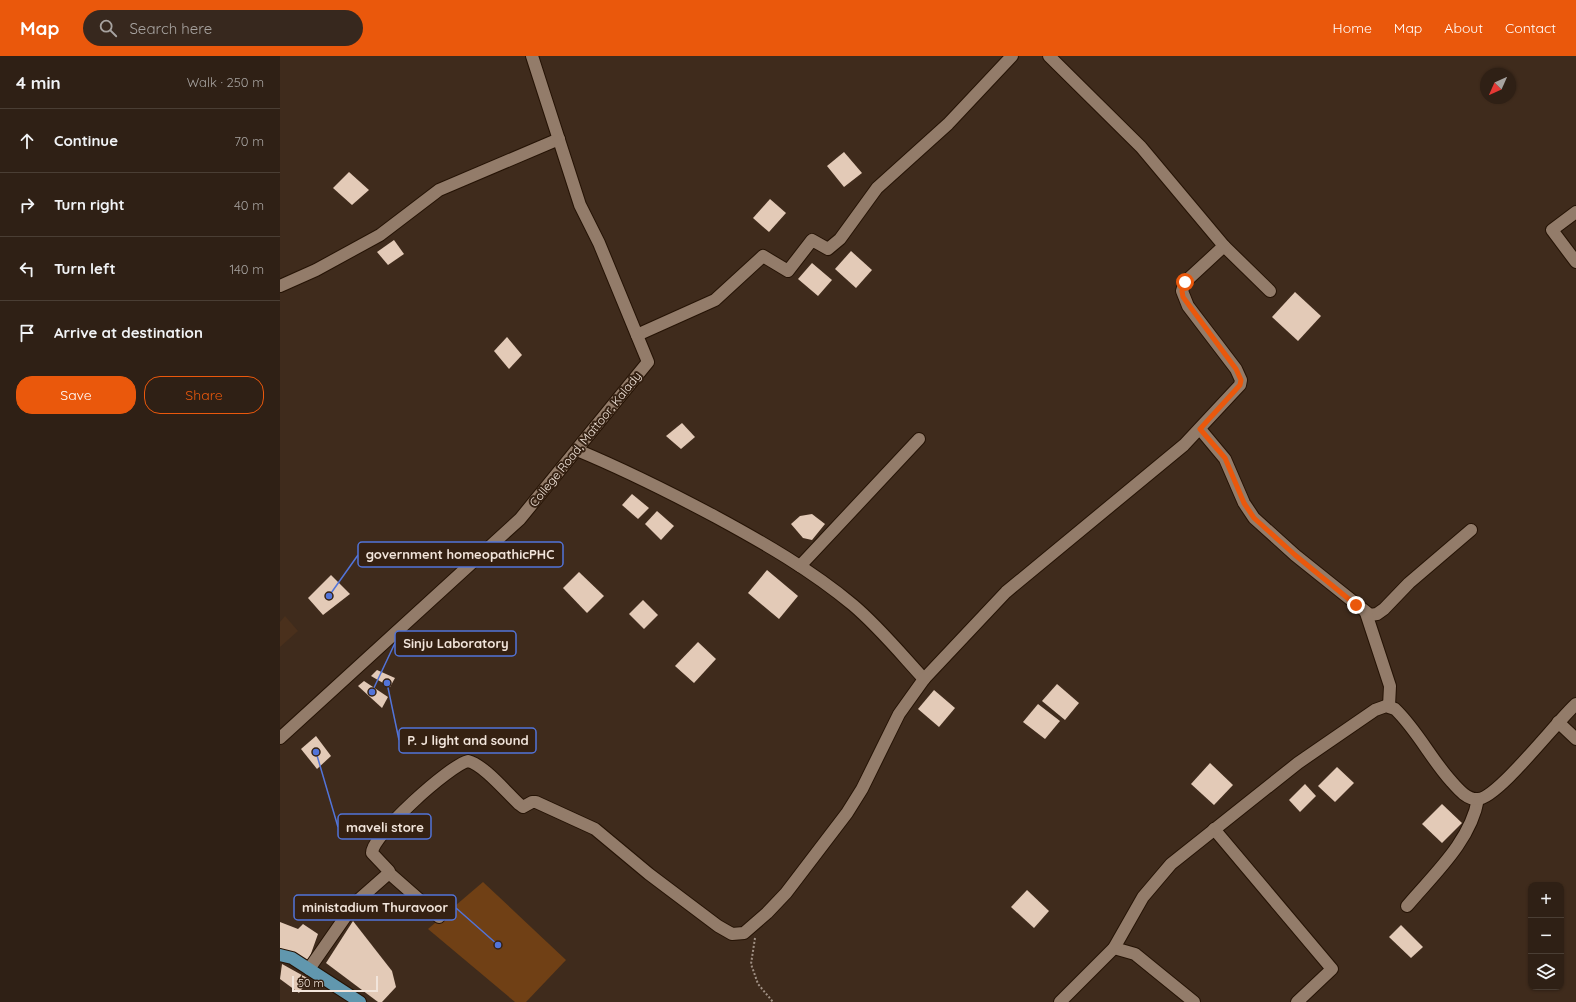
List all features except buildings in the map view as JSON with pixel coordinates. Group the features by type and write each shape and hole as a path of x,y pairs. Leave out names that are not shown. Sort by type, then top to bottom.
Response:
{"main road":[{"path":"280,955 292,958 360,1002"}],"street":[{"name":"College Road, Mattoor, Kalady","path":"280,738 520,519 648,362 599,243 580,204 532,56"},
{"path":"637,335 716,300 763,256 788,271 812,240 828,249 840,239 877,188 948,124 1012,56"},
{"path":"1050,56 1141,147 1224,246 1270,291"},
{"path":"280,286 316,270 380,235 439,190 559,139"},
{"path":"1576,212 1552,230 1576,262"},
{"path":"439,917 389,873 389,871 372,853 376,842 412,803 456,767 468,761 474,763 484,771 523,807 536,802 595,830 690,906 732,934 740,934 767,913 786,893 840,822 862,790 899,714 924,679 1006,592 1098,518 1184,445 1240,385 1241,380 1228,358 1188,306 1183,297 1182,291 1185,282 1224,246"},
{"path":"1200,429 1225,458 1244,503 1254,518 1295,555 1366,613 1373,614 1384,609 1409,583 1471,530"},
{"path":"800,566 919,439"},
{"path":"577,450 617,466 690,503 757,539 800,566 863,614 924,679"},
{"path":"1366,613 1390,686 1389,706"},
{"path":"1389,706 1399,713 1451,782 1463,794 1478,799 1485,797 1497,789 1576,704"},
{"path":"1060,1002 1114,948 1144,897 1158,878 1185,852 1332,738 1375,710 1389,706"},
{"path":"1558,722 1576,739"},
{"path":"1407,906 1460,841 1472,820 1478,799"},
{"path":"1214,829 1332,969 1300,1001"},
{"path":"308,969 355,903 389,873"},
{"path":"1114,948 1135,954 1194,1002"}],"path":[{"path":"755,936 756,940 751,964 758,984 773,1002"}],"shaded area":[{"path":"285,616 298,631 280,647 280,622"},
{"path":"483,882 566,960 526,1002 515,1002 428,929"}],"place":[{"name":"government homeopathicPHC","path":"329,596"},
{"name":"P. J light and sound","path":"387,683"},
{"name":"Sinju Laboratory","path":"372,692"},
{"name":"maveli store","path":"316,752"},
{"name":"ministadium Thuravoor","path":"498,945"}],"route":[{"path":"1185,282 1182,291 1183,297 1188,306 1236,369 1241,380 1240,385 1200,429 1225,458 1231,468 1244,503 1254,518 1295,555 1356,605"}]}
